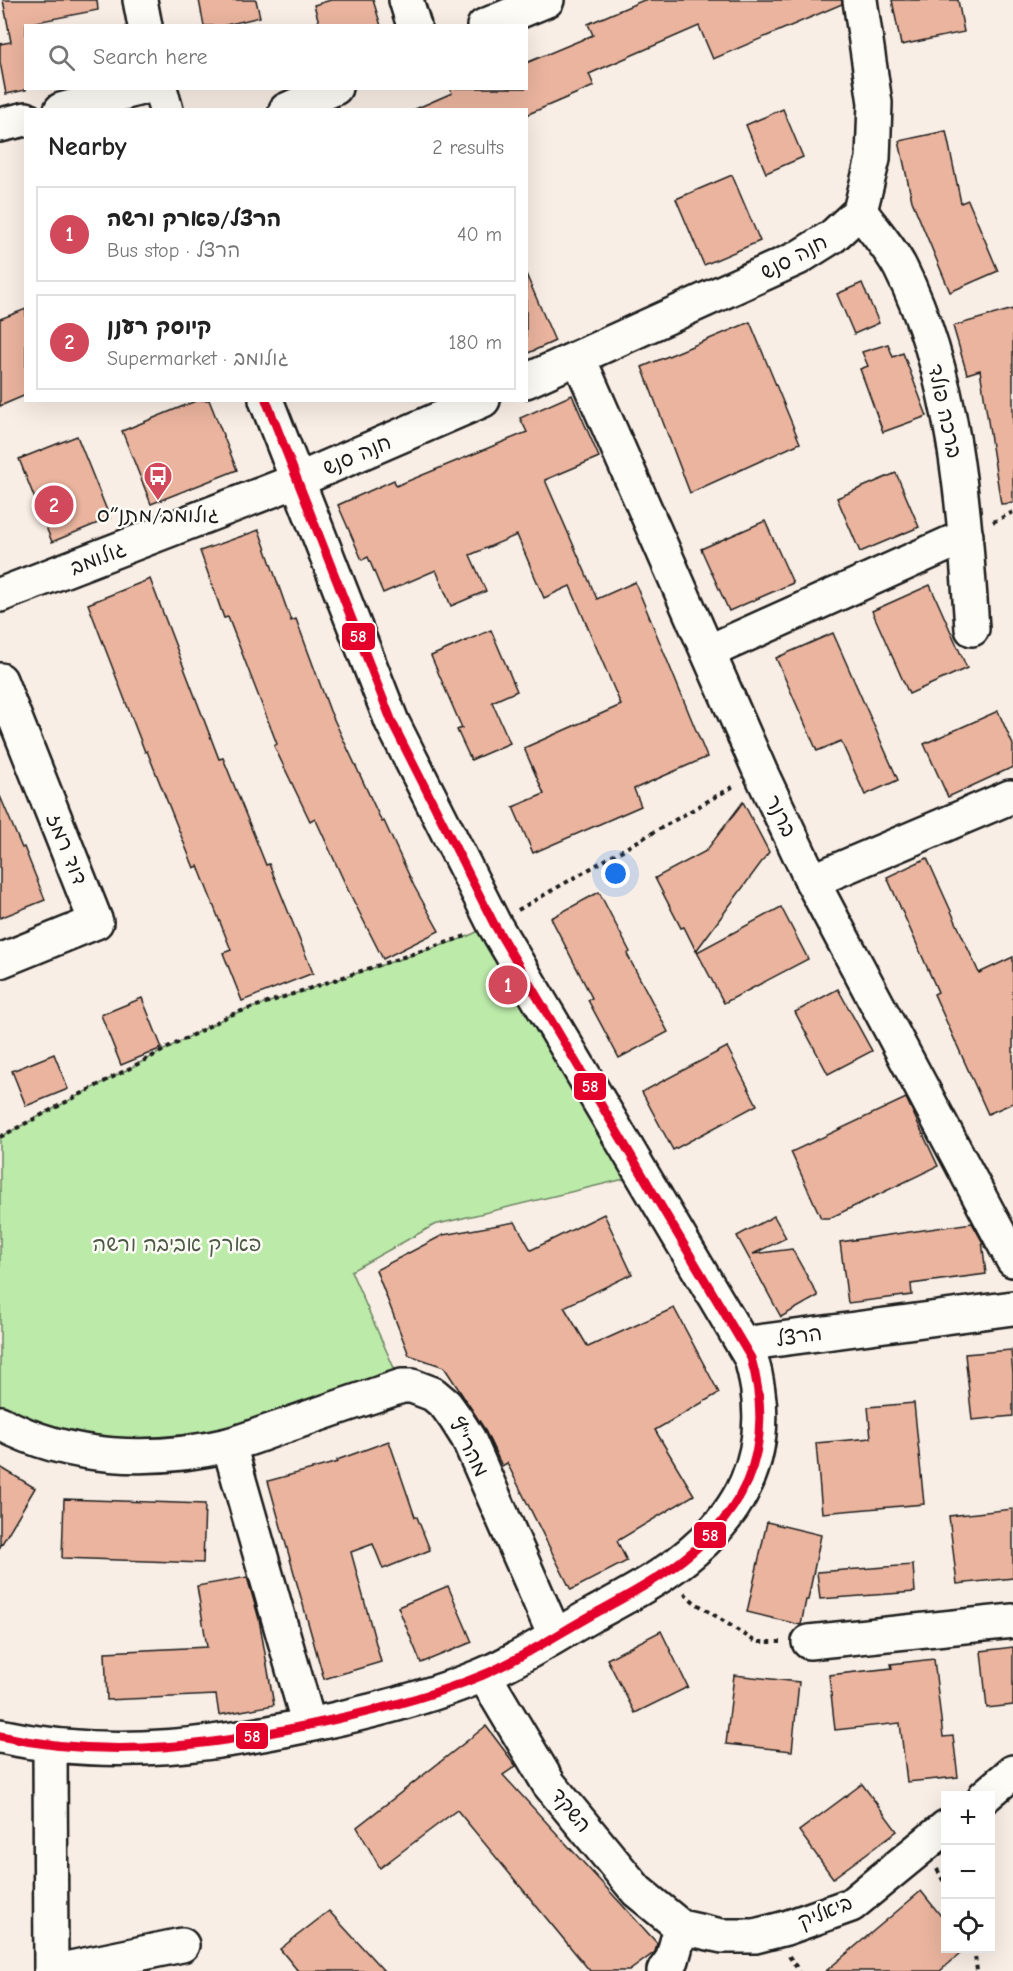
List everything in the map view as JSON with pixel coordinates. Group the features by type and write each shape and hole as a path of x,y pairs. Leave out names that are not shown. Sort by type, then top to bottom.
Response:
{"street":[{"path":"140,0 145,24"},
{"path":"406,0 413,24"},
{"path":"489,24 547,0"},
{"path":"860,0 875,103 873,159 860,212"},
{"path":"68,108 134,90"},
{"path":"161,90 165,108"},
{"path":"290,108 330,90"},
{"path":"0,125 24,119"},
{"name":"חנה סנש","path":"528,380 798,258 834,236 860,212"},
{"name":"ברכה פולד","path":"860,212 899,265 924,322 940,377 954,448 966,536 972,629"},
{"name":"ברנר","path":"579,359 760,771 812,881 1013,1260"},
{"path":"0,1736 82,1748 147,1749 219,1742 309,1725 395,1704 484,1675 662,1575 700,1545 730,1514 751,1476 758,1442 761,1414 751,1358 494,924 392,722 267,402"},
{"name":"חנה סנש","path":"296,481 478,402"},
{"name":"גולומב","path":"1,591 296,481"},
{"path":"708,652 966,536"},
{"name":"דוד רמז","path":"0,680 96,922 0,961"},
{"path":"812,881 1010,797"},
{"name":"הרצל","path":"743,1344 1013,1308"},
{"name":"מהרי\"ץ","path":"0,1422 16,1431 48,1443 91,1453 138,1456 179,1453 229,1445 402,1386 412,1386 434,1394 446,1405 468,1438 555,1636"},
{"path":"229,1445 309,1725"},
{"path":"809,1642 1013,1621"},
{"name":"השקד","path":"484,1675 549,1784 637,1891 681,1927"},
{"path":"50,1745 51,1971"},
{"path":"991,1791 1013,1772"},
{"name":"ביאליק","path":"681,1927 722,1936 755,1936 786,1928 851,1905 941,1830"},
{"path":"664,1971 672,1960 681,1927"},
{"path":"56,1971 182,1945"}],"path":[{"path":"0,1137 230,1015 464,938 494,924 760,771"},
{"path":"662,1575 694,1602 756,1642 809,1642"},
{"path":"975,1953 977,1971"}],"green space":[{"name":"פארק אביבה ורשה","path":"494,924 641,1175 434,1225 351,1271 402,1386 179,1453 0,1423 0,1137 230,1015 464,938"}],"building":[{"path":"3,0 97,0 98,10 24,24 24,90 26,90 6,94 0,62 0,44 11,42"},
{"path":"199,0 256,0 260,17 230,24 204,24"},
{"path":"331,0 373,0 380,24 319,24 314,5"},
{"path":"644,0 842,0 842,4 713,59 699,26 589,74 594,86 528,114 528,108 418,108 452,93 451,90 528,90 528,62 593,35 588,24"},
{"path":"892,0 958,0 964,32 901,45"},
{"path":"783,109 803,157 766,173 746,125"},
{"path":"946,131 961,203 968,200 998,271 950,292 912,201 899,141"},
{"path":"732,175 760,241 704,265 676,199"},
{"path":"528,279 555,341 528,353"},
{"path":"862,283 879,323 854,334 837,294"},
{"path":"1013,309 1013,503 1001,504 980,370 967,374 953,326"},
{"path":"24,310 24,396 0,406 0,319"},
{"path":"750,322 800,443 690,493 642,367"},
{"path":"888,344 893,357 903,353 927,416 883,432 860,369 868,366 862,352"},
{"path":"572,395 599,457 545,480 597,599 635,582 707,757 634,789 641,806 533,853 513,807 544,794 524,748 621,705 570,586 544,598 517,535 470,555 486,591 451,606 436,570 383,593 368,557 362,560 338,505 394,480 396,486 527,432 520,418"},
{"path":"193,402 210,402 237,470 151,504 122,431"},
{"path":"77,436 110,518 52,542 19,459"},
{"path":"896,473 919,527 860,552 837,498"},
{"path":"765,521 793,583 729,611 701,549"},
{"path":"259,530 291,621 296,619 330,711 382,822 384,821 414,886 439,931 383,959 315,818 310,821 274,746 277,744 228,617 224,618 200,551"},
{"path":"150,579 219,759 223,758 313,973 242,1001 223,953 231,950 198,866 194,868 147,751 145,752 88,604"},
{"path":"930,585 967,668 909,694 872,611"},
{"path":"491,630 517,691 492,702 510,743 471,760 457,730 462,728 431,656"},
{"path":"833,633 898,780 865,795 841,741 817,751 776,658"},
{"path":"998,711 1013,745 1013,767 948,797 924,744"},
{"path":"0,796 45,900 0,918"},
{"path":"743,802 769,852 696,951 684,927 681,928 655,878 706,851"},
{"path":"927,858 979,973 1013,957 1013,1103 988,1114 934,994 938,992 887,877"},
{"path":"599,892 630,952 627,954 668,1032 619,1058 588,1000 592,998 551,918"},
{"path":"781,907 808,959 724,1003 697,952"},
{"path":"838,989 872,1051 828,1074 795,1012"},
{"path":"142,998 162,1048 121,1065 101,1015"},
{"path":"727,1047 757,1105 673,1150 642,1092"},
{"path":"54,1054 68,1089 26,1106 12,1071"},
{"path":"906,1098 938,1166 830,1218 821,1218 791,1152"},
{"path":"604,1214 632,1274 564,1307 588,1347 674,1308 719,1393 655,1430 694,1495 617,1541 627,1561 571,1590 507,1463 502,1466 484,1428 444,1367 409,1355 376,1270 443,1235 515,1222 531,1250"},
{"path":"774,1216 786,1238 753,1254 792,1249 818,1296 781,1317 737,1236"},
{"path":"972,1223 982,1241 986,1274 911,1284 912,1295 848,1303 840,1242"},
{"path":"1011,1350 1013,1416 972,1420 965,1354"},
{"path":"914,1403 924,1504 822,1513 816,1443 871,1438 868,1407"},
{"path":"389,1441 415,1517 417,1517 430,1550 383,1569 373,1544 351,1552 381,1662 324,1679 268,1481 338,1462 337,1460"},
{"path":"0,1467 35,1488 0,1547"},
{"path":"64,1499 205,1504 203,1563 62,1558"},
{"path":"1013,1509 1013,1578 957,1584 949,1516"},
{"path":"767,1522 821,1535 801,1625 747,1612"},
{"path":"913,1565 915,1592 820,1599 817,1572"},
{"path":"247,1577 259,1619 274,1705 219,1715 216,1695 107,1700 105,1652 207,1647 197,1586"},
{"path":"448,1586 472,1642 421,1663 398,1607"},
{"path":"661,1631 688,1687 635,1713 607,1659"},
{"path":"1013,1647 1013,1705 987,1708 981,1651"},
{"path":"934,1659 943,1737 953,1736 958,1777 907,1782 900,1723 835,1730 829,1675 892,1668 891,1664"},
{"path":"734,1675 799,1682 792,1751 726,1744"},
{"path":"486,1726 516,1766 503,1775 657,1943 655,1952 629,1971 590,1971 457,1810 380,1868 357,1827"},
{"path":"862,1784 897,1831 833,1878 799,1831"},
{"path":"921,1891 941,1916 941,1953 961,1953 940,1971 826,1971"},
{"path":"329,1911 384,1971 298,1971 280,1949"}],"transit line":[{"name":"58","path":"0,1736 42,1744 84,1748 125,1749 208,1743 351,1716 408,1701 465,1682 511,1662 663,1574 691,1553 714,1531 733,1507 747,1482 756,1454 760,1424 758,1392 751,1358 494,924 392,722 267,402"}],"place":[{"name":"גולומב/מתנ״ס","path":"158,502"},
{"name":"קיוסק רענן","path":"54,505"},
{"name":"הרצל/פארק ורשה","path":"508,985"}]}
